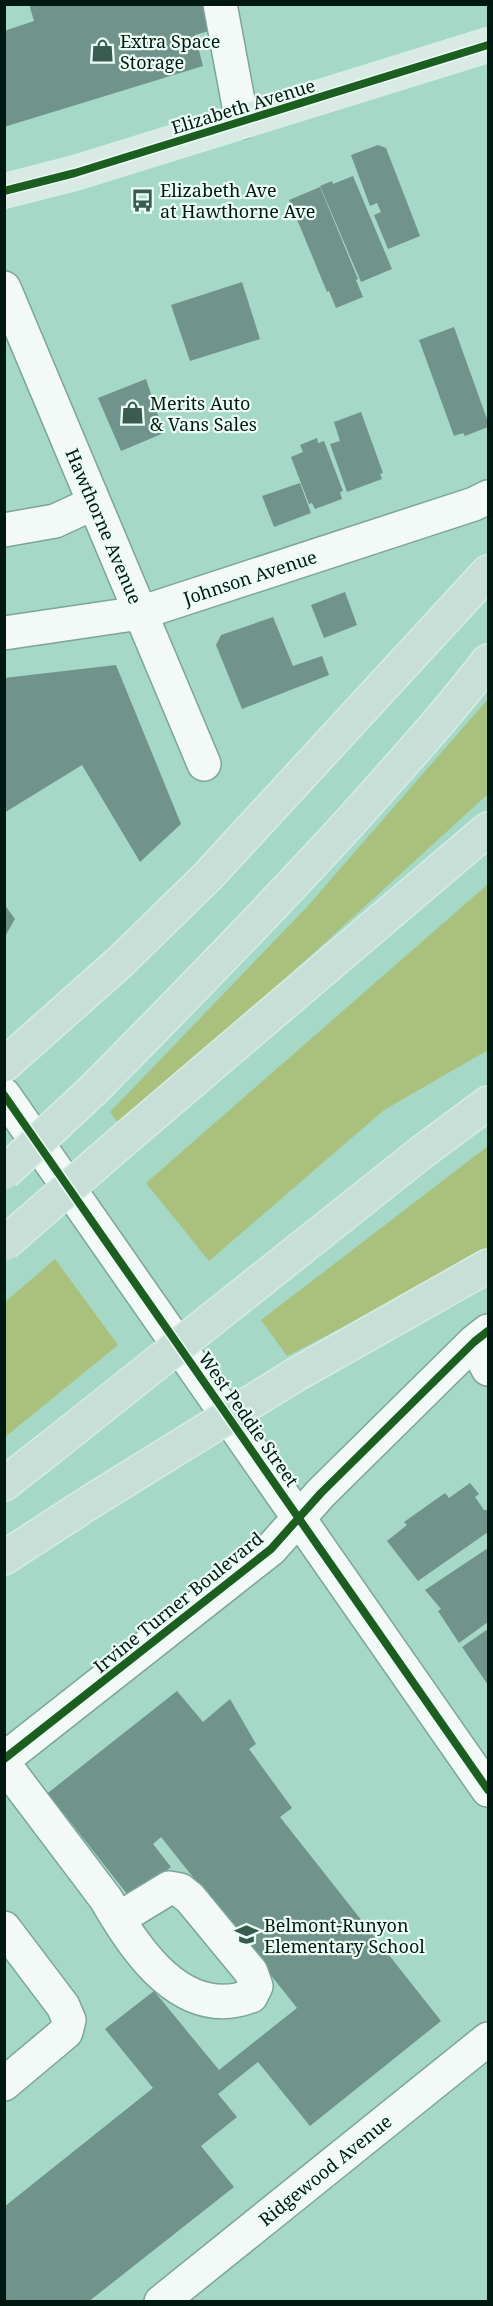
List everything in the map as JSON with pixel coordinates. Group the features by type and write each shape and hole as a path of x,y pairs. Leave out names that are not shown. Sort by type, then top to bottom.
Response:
{"highway":[{"path":"4,1065 120,962 178,906 242,840 489,572"},
{"path":"4,1173 93,1090 219,964 392,775 489,661"},
{"path":"4,1244 489,829"},
{"path":"4,1484 422,1152 489,1103"},
{"path":"4,1558 295,1375 489,1266"}],"main road":[{"name":"Elizabeth Avenue","path":"4,191 75,173 489,45"}],"street":[{"path":"220,4 242,122"},
{"name":"Hawthorne Avenue","path":"7,302 204,764"},
{"name":"Johnson Avenue","path":"4,633 141,613 474,504 489,497"},
{"path":"4,530 55,521 94,503"},
{"name":"West Peddie Street","path":"4,1095 489,1790"},
{"name":"Irvine Turner Boulevard","path":"4,1759 271,1549 321,1492 484,1347"},
{"path":"4,1764 106,1899 117,1919"},
{"path":"4,1928 63,2006 69,2020 66,2032 4,2084"},
{"name":"Ridgewood Avenue","path":"161,2301 489,2039"}],"green space":[{"path":"488,699 488,794 122,1128 110,1112 306,908"},
{"path":"488,884 488,1050 384,1110 209,1261 146,1183"},
{"path":"488,1146 488,1253 287,1356 261,1320"},
{"path":"55,1259 118,1345 5,1437 5,1302"}],"building":[{"name":"Extra Space Storage","path":"29,4 204,4 212,30 195,35 203,66 4,127 4,31 34,21"},
{"path":"378,145 386,148 420,236 388,249 374,215 381,212 377,203 370,206 351,155"},
{"path":"353,176 392,269 361,282 320,186 332,181 333,184"},
{"path":"320,187 358,279 356,280 363,297 336,308 329,291 327,292 289,200"},
{"path":"242,282 260,339 190,361 171,305"},
{"path":"454,327 488,422 488,427 465,436 463,433 454,436 419,340"},
{"path":"146,379 164,433 121,451 98,398"},
{"path":"361,412 383,473 380,474 382,479 347,492 330,444 340,441 334,422"},
{"path":"317,438 318,443 324,441 343,491 340,492 342,499 315,509 312,503 309,504 291,457 303,452 300,445"},
{"path":"300,483 311,513 274,527 262,496"},
{"path":"345,592 357,625 324,638 311,605"},
{"path":"273,617 293,666 322,656 329,675 242,709 216,645 221,635"},
{"path":"116,665 181,824 140,862 82,765 4,813 4,678"},
{"path":"4,904 15,919 4,938"},
{"path":"470,1483 479,1494 475,1497 484,1510 488,1510 488,1532 418,1581 387,1541 407,1525 404,1522 445,1493 449,1498"},
{"path":"488,1548 488,1622 459,1643 438,1611 441,1609 425,1590"},
{"path":"488,1629 488,1685 462,1647"},
{"path":"177,1691 203,1722 230,1699 256,1744 249,1749 292,1808 280,1817 441,2021 310,2126 258,2062 218,2094 237,2117 201,2146 234,2187 88,2302 4,2302 4,2207 153,2088 105,2029 154,1991 219,2070 297,2008 161,1837 153,1844 171,1867 131,1899 65,1815 56,1822 44,1796"}],"cycle path":[{"path":"4,191 75,173 488,45"},
{"path":"4,1095 488,1790"},
{"path":"4,1759 271,1549 321,1493 474,1342 488,1331"}],"place":[{"name":"Extra Space Storage","path":"102,51"},
{"name":"Elizabeth Ave at Hawthorne Ave","path":"142,200"},
{"name":"Merits Auto & Vans Sales","path":"132,413"},
{"name":"Belmont-Runyon Elementary School","path":"246,1935"}]}
